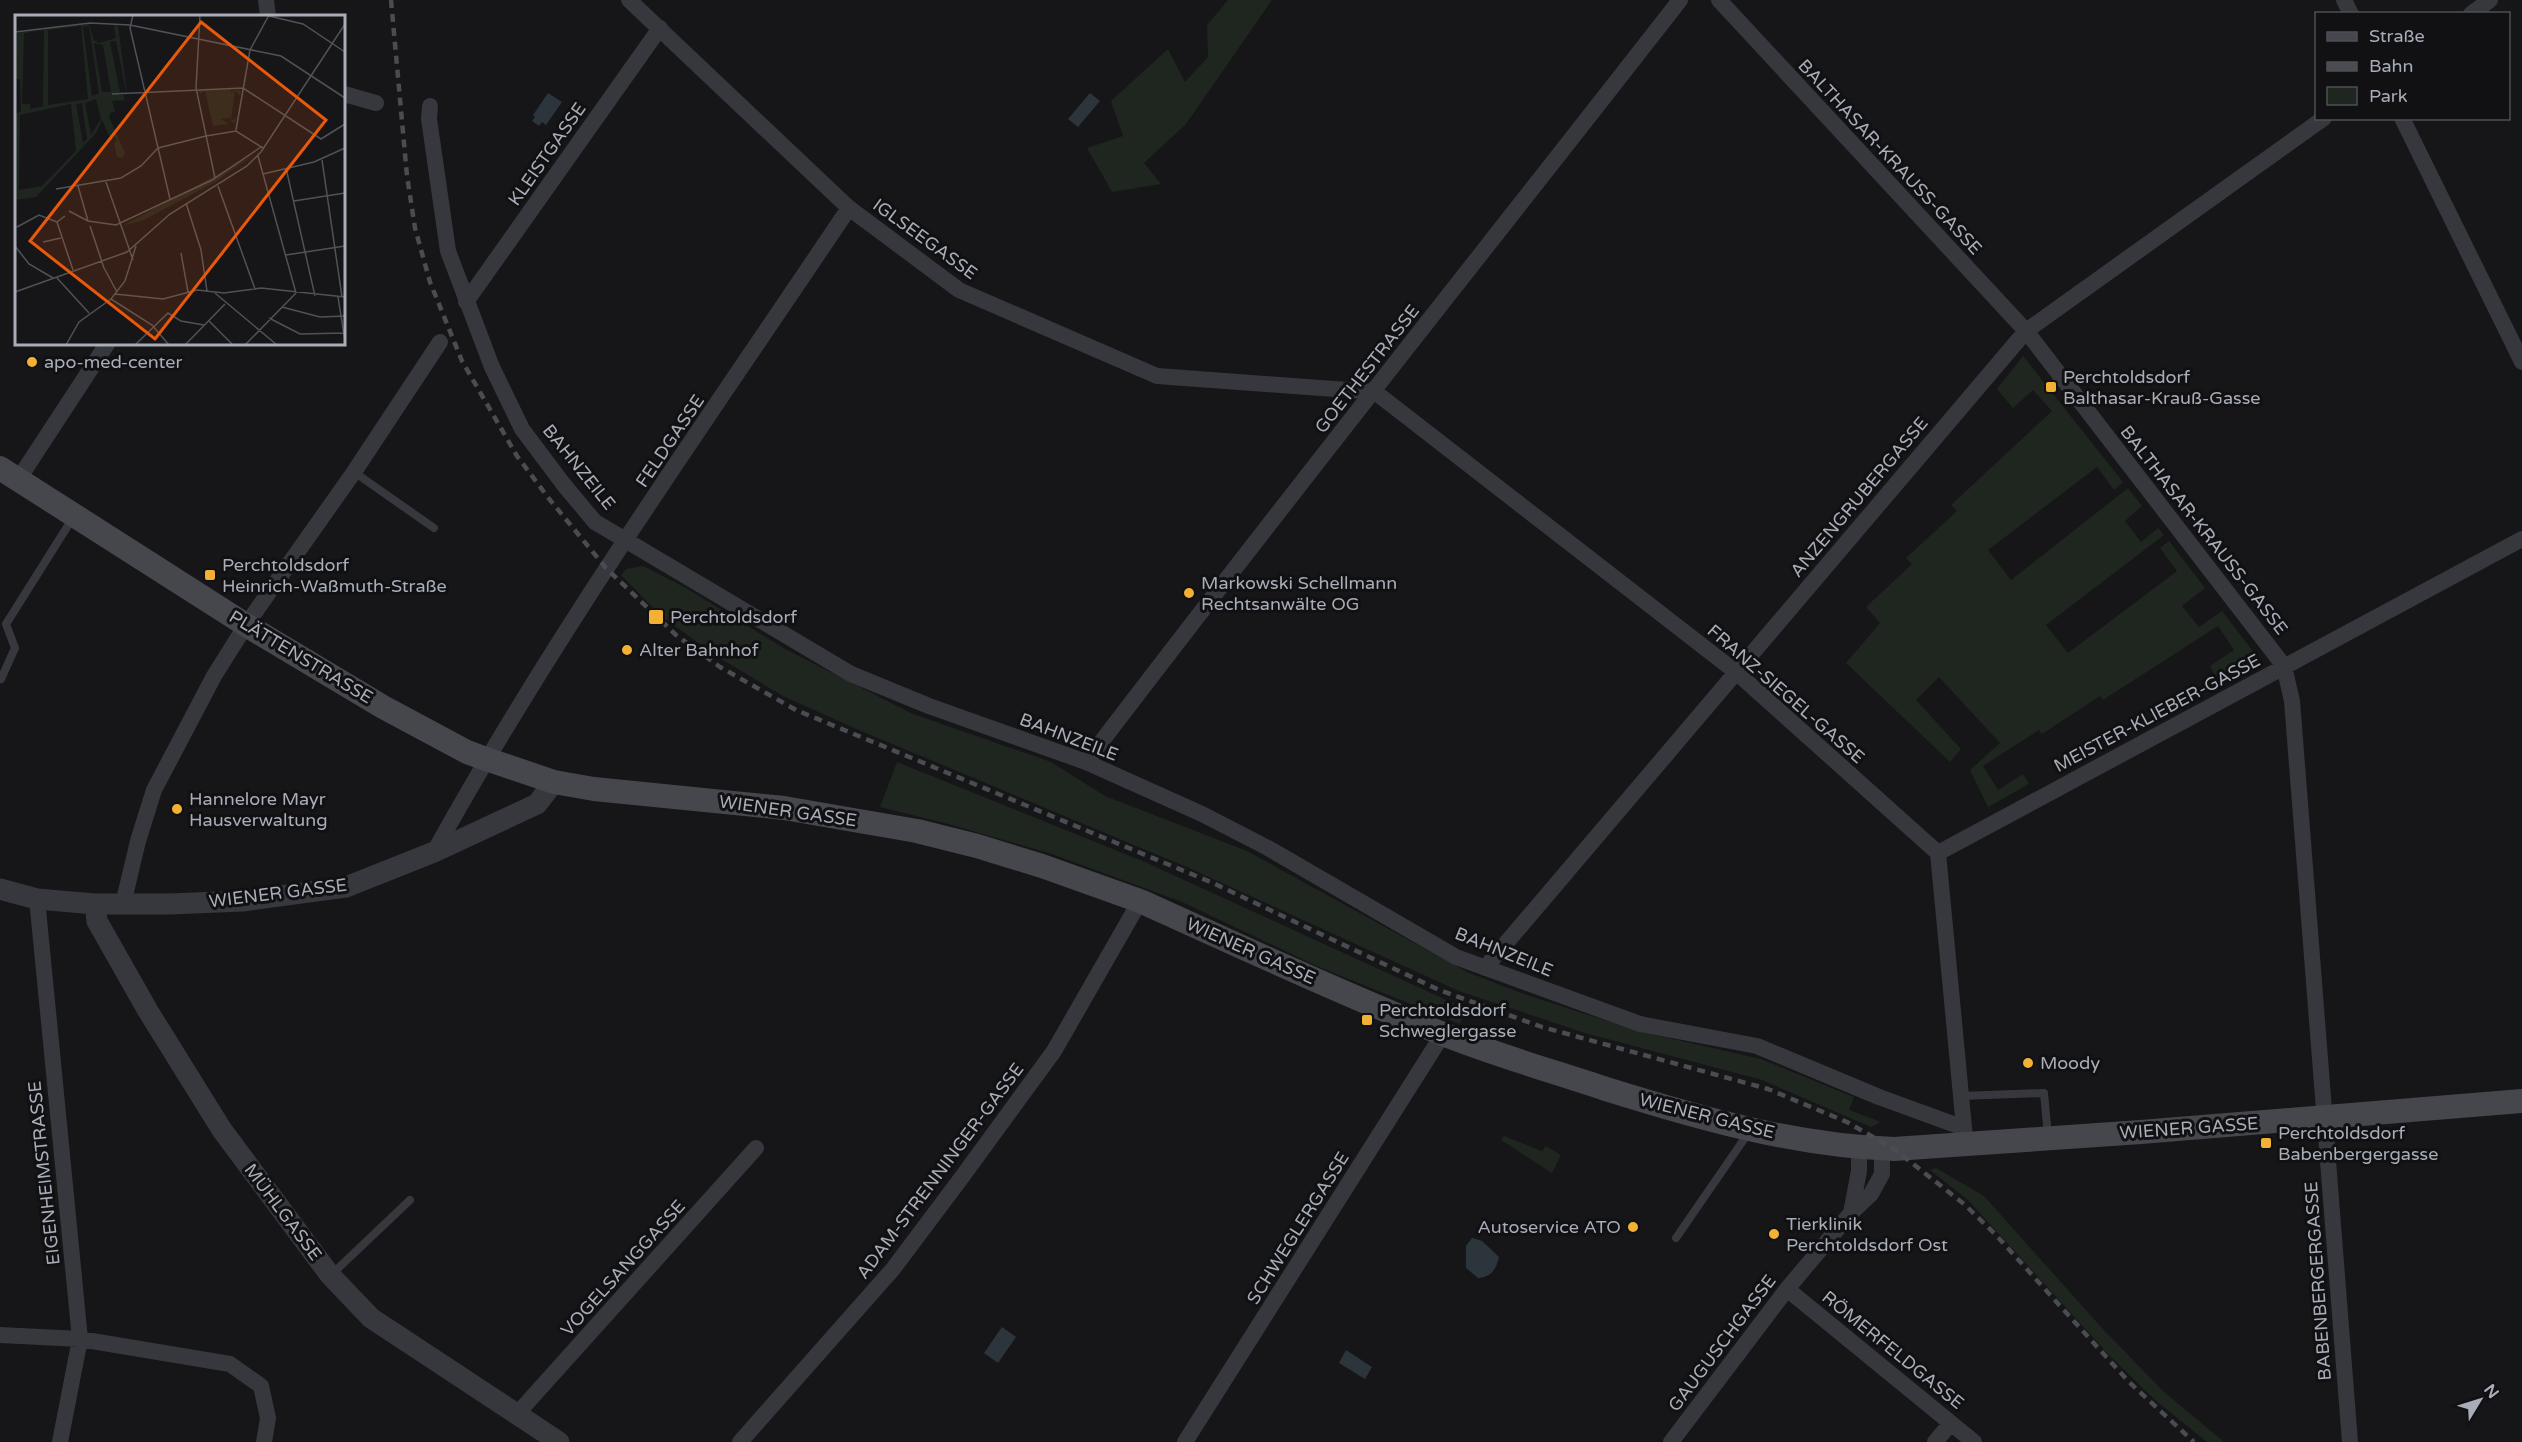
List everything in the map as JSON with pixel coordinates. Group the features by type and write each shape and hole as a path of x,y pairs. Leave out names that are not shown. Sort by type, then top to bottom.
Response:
{"main road":[{"name":"PLÄTTENSTRASSE","path":"9,474 246,625 383,707 467,752 554,782"},
{"name":"WIENER GASSE","path":"554,782 594,789 784,808 917,831 1031,863 1140,901 1443,1034 1490,1052 1676,1111 1751,1129 1871,1148 1928,1147 1964,1136 2048,1137 2522,1101"}],"street":[{"path":"266,0 268,15"},
{"name":"IGLSEEGASSE","path":"628,0 849,208 958,290 1157,376 1375,392"},
{"name":"GOETHESTRASSE","path":"1086,762 1224,581 1375,392 1680,0"},
{"name":"BALTHASAR-KRAUSS-GASSE","path":"1719,0 2026,331 2284,666 2292,701 2325,1116"},
{"path":"2474,12 2490,0"},
{"name":"KLEISTGASSE","path":"466,302 660,28"},
{"path":"345,94 376,103"},
{"name":"BAHNZEILE","path":"430,106 429,118 448,250 466,302 492,367 522,429 595,522 851,674 930,706 1086,762 1202,814 1268,848 1456,957 1640,1024 1757,1046 1879,1097 1964,1136"},
{"name":"ANZENGRUBERGASSE","path":"1485,968 2026,331 2321,120"},
{"path":"2403,120 2522,362"},
{"name":"FELDGASSE","path":"434,852 486,759 597,583 849,208"},
{"path":"123,904 138,841 154,790 214,676 246,625 354,472 440,342"},
{"path":"9,474 106,345"},
{"name":"FRANZ-SIEGEL-GASSE","path":"1375,392 1736,672 1938,854"},
{"name":"MEISTER-KLIEBER-GASSE","path":"1938,854 2522,539"},
{"name":"WIENER GASSE","path":"0,889 37,899 123,904 243,901 346,887 434,852 537,804 554,782"},
{"path":"1938,854 1964,1136"},
{"name":"EIGENHEIMSTRASSE","path":"37,899 80,1339 60,1442"},
{"name":"ADAM-STRENNINGER-GASSE","path":"740,1442 893,1269 962,1177 1054,1051 1140,901"},
{"name":"MÜHLGASSE","path":"95,904 97,921 148,1011 222,1130 330,1275 371,1318 559,1442"},
{"name":"SCHWEGLERGASSE","path":"1185,1442 1443,1034"},
{"name":"BABENBERGERGASSE","path":"2325,1116 2350,1442"},
{"name":"VOGELSANGGASSE","path":"517,1414 756,1148"},
{"name":"GAUGUSCHGASSE","path":"1851,1213 1859,1171 1871,1148"},
{"name":"GAUGUSCHGASSE","path":"1671,1442 1787,1289 1851,1213 1871,1194 1882,1174 1871,1148"},
{"name":"RÖMERFELDGASSE","path":"1787,1289 1974,1442"},
{"path":"0,1335 80,1339 230,1364 261,1386 268,1418 264,1442"},
{"path":"1935,1442 1951,1423"}],"lane":[{"path":"354,472 434,528"},
{"path":"1,678 15,648 6,624 74,516"},
{"path":"1961,1096 2044,1093 2048,1137"},
{"path":"1676,1238 1751,1129"},
{"path":"330,1275 410,1200"}],"green space":[{"path":"1228,0 1272,0 1186,124 1144,163 1161,184 1112,192 1087,148 1123,136 1111,101 1168,49 1185,82 1208,57 1207,25"},
{"path":"2023,356 2123,482 2114,490 2097,467 1988,550 2011,580 2128,488 2142,506 2125,521 2141,542 2158,528 2164,535 2046,625 2068,653 2177,571 2160,548 2169,541 2205,588 2182,606 2199,627 2222,611 2259,659 2219,682 2210,666 2234,650 2218,626 2103,700 2100,696 2042,734 2039,730 1983,766 1998,790 2023,774 2029,784 1988,807 1970,770 2000,743 1939,677 1916,700 1961,749 1950,762 1846,663 1880,623 1866,607 1912,564 1906,558 1957,511 1951,505 2052,411 2033,390 2013,408 1997,389"},
{"path":"643,566 686,588 785,649 913,714 1051,762 1105,796 1247,851 1467,972 1521,993 1638,1031 1761,1059 1854,1097 1849,1110 1881,1122 1871,1127 1762,1080 1585,1033 1459,991 1189,868 854,728 783,696 718,657 661,616 621,575 626,569"},
{"path":"897,762 1145,862 1466,1009 1460,1024 1319,967 1182,902 1052,854 880,807"},
{"path":"1504,1136 1542,1151 1546,1146 1561,1155 1552,1173 1501,1140"},
{"path":"1936,1168 1984,1196 2101,1327 2163,1391 2224,1442 2207,1442 2155,1400 2109,1355 1968,1200 1930,1170"}],"shaded area":[{"path":"548,93 562,102 546,125 542,122 539,126 532,121 535,117 533,115"},
{"path":"1090,93 1100,101 1078,127 1068,119"},
{"path":"1472,1238 1482,1241 1499,1257 1494,1269 1486,1276 1478,1278 1466,1268 1466,1246"},
{"path":"1002,1327 1016,1337 998,1363 984,1353"},
{"path":"1346,1350 1372,1367 1365,1379 1339,1363"}],"railway":[{"path":"391,0 407,176 415,228 430,282 462,361 517,456 550,500 606,568 676,635 720,667 796,710 1213,883 1439,990 1542,1027 1768,1089 1847,1122 1894,1149 1964,1204 1995,1234 2129,1382 2194,1442"}],"place":[{"name":"apo-med-center","path":"32,362"},
{"name":"Perchtoldsdorf Balthasar-Krauß-Gasse","path":"2051,387"},
{"name":"Perchtoldsdorf Heinrich-Waßmuth-Straße","path":"210,575"},
{"name":"Markowski Schellmann Rechtsanwälte OG","path":"1189,593"},
{"name":"Perchtoldsdorf","path":"656,617"},
{"name":"Alter Bahnhof","path":"627,650"},
{"name":"Hannelore Mayr Hausverwaltung","path":"177,809"},
{"name":"Perchtoldsdorf Schweglergasse","path":"1367,1020"},
{"name":"Moody","path":"2028,1063"},
{"name":"Perchtoldsdorf Babenbergergasse","path":"2266,1143"},
{"name":"Autoservice ATO","path":"1633,1227"},
{"name":"Tierklinik Perchtoldsdorf Ost","path":"1774,1234"}]}
